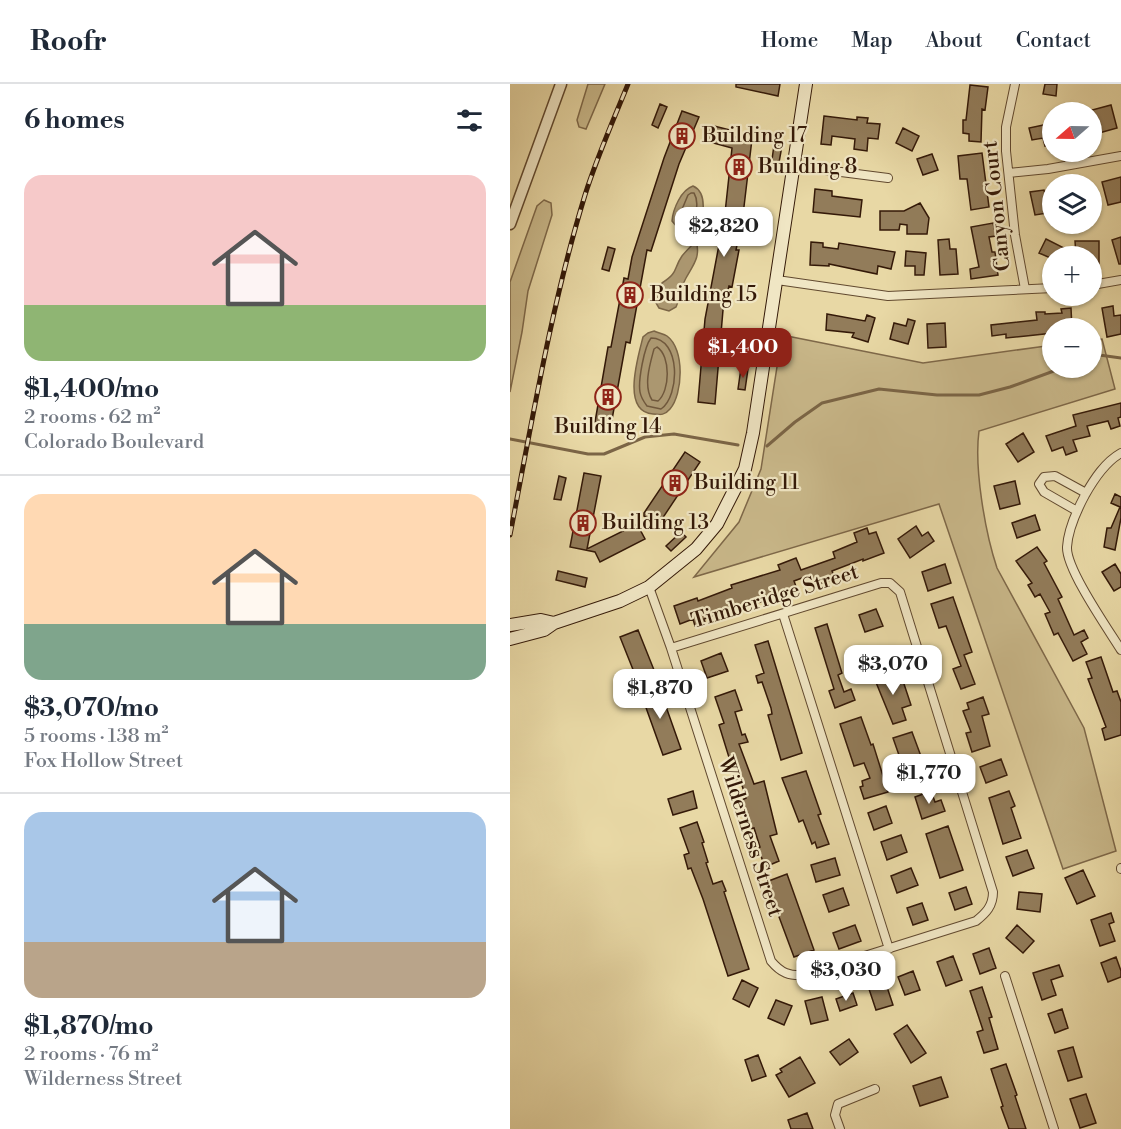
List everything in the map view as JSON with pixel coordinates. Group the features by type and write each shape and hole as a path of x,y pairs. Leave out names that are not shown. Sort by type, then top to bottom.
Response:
{"main road":[{"path":"510,639 544,630 554,623 620,601 649,587 696,549 717,524 745,469 753,433 806,84"},
{"path":"510,625 541,620 554,623"}],"street":[{"name":"Canyon Court","path":"1015,84 1006,127 1006,151 1015,235 1024,289"},
{"path":"510,224 556,86"},
{"path":"1009,173 1048,169 1121,156"},
{"path":"794,166 888,178"},
{"path":"777,280 888,296 1042,288"},
{"path":"1102,283 1121,280"},
{"path":"1121,453 1099,473 1086,494 1077,511 1067,548 1073,569 1121,650"},
{"path":"1077,511 1044,492 1040,484 1044,477 1054,476 1086,494"},
{"name":"Timberidge Street","path":"671,648 881,583 890,583 900,592 993,892 990,908 976,921 889,949"},
{"name":"Wilderness Street","path":"649,587 671,648 771,961 787,975 804,975 889,949"},
{"path":"783,614 889,949"},
{"path":"1005,976 1054,1129"},
{"path":"840,1129 835,1115 838,1104 875,1089"}],"shaded area":[{"path":"588,84 605,84 586,129 579,127 577,120"},
{"path":"544,200 551,203 552,215 528,291 510,392 510,282 537,206"},
{"path":"782,335 923,363 1042,347 1042,378 1102,378 1102,339 1115,389 979,431 978,463 988,537 997,568 1084,728 1116,851 1063,869 939,504 694,577 739,522 761,469"}],"water":[{"path":"693,186 701,195 702,217 693,235 683,234 672,221 673,216 681,196"},
{"path":"696,241 697,256 684,281 676,307 669,311 659,308 656,303 662,283 673,273 679,260"},
{"path":"654,331 667,336 673,342 677,351 680,372 678,393 674,402 670,409 661,414 643,411 637,404 634,394 634,382 643,337"}],"building":[{"path":"736,84 780,84 778,96 736,87"},
{"path":"1045,84 1057,84 1056,96 1043,94"},
{"path":"970,85 988,87 985,110 982,109 981,142 969,141 969,134 963,133 963,120 966,120"},
{"path":"660,104 667,107 658,128 652,125"},
{"path":"1111,105 1117,128 1102,132 1102,107"},
{"path":"682,111 699,117 679,164 651,251 647,250 630,343 626,342 611,425 595,422 608,347 611,347 624,278 628,279 632,257 664,158"},
{"path":"824,116 857,120 857,117 868,118 867,123 880,124 878,139 868,138 867,151 854,149 855,139 832,136 831,145 821,144"},
{"path":"710,125 730,130 728,136 752,139 743,215 736,250 739,250 732,287 729,286 723,310 715,404 698,402 705,319 725,213 732,148 706,141"},
{"path":"1042,125 1042,138 1032,140 1029,128"},
{"path":"903,128 919,136 912,151 896,143"},
{"path":"774,145 782,146 778,168 771,167"},
{"path":"982,153 989,207 971,210 967,179 960,179 958,156"},
{"path":"932,154 938,170 923,175 917,159"},
{"path":"1121,177 1121,202 1108,205 1102,182"},
{"path":"815,189 832,191 832,196 862,200 860,217 813,212"},
{"path":"1042,190 1042,214 1035,215 1030,192"},
{"path":"920,203 929,218 927,234 907,234 907,225 900,224 899,230 880,230 880,211 904,211"},
{"path":"993,223 996,236 989,237 992,252 995,252 998,275 971,279 970,269 979,267 971,227"},
{"path":"1121,237 1121,264 1119,264 1112,240"},
{"path":"949,239 950,249 956,249 958,274 940,275 938,240"},
{"path":"1046,239 1060,246 1042,246"},
{"path":"1075,241 1099,241 1099,246 1075,246"},
{"path":"811,242 823,243 823,247 838,249 839,243 895,252 891,269 878,266 877,274 829,264 829,266 810,265"},
{"path":"608,247 615,249 609,271 602,269"},
{"path":"906,251 926,253 924,275 915,275 915,266 905,266"},
{"path":"1113,306 1114,316 1121,315 1121,334 1107,337 1102,308"},
{"path":"1071,308 1072,318 1042,318 1042,334 1006,338 1006,334 992,336 991,325 1037,320 1036,312 1062,313 1061,309"},
{"path":"827,314 865,321 867,315 875,318 868,342 852,337 854,333 826,330"},
{"path":"908,319 915,321 908,344 890,339 894,323 906,326"},
{"path":"945,323 946,347 928,348 927,324"},
{"path":"741,368 748,369 745,390 738,389"},
{"path":"1121,403 1121,417 1118,418 1120,426 1111,429 1108,421 1087,426 1090,436 1073,440 1077,451 1066,455 1063,447 1052,451 1046,436 1076,426 1073,415"},
{"path":"1023,433 1034,452 1018,462 1006,444"},
{"name":"Building 11","path":"685,452 700,462 658,525 644,516 644,513"},
{"path":"584,473 601,476 587,549 637,524 645,539 600,562 595,552 570,547"},
{"path":"559,476 566,478 561,500 554,499"},
{"path":"1015,481 1020,504 1000,509 994,486"},
{"path":"1115,494 1121,497 1121,518 1115,550 1104,547 1107,528 1111,528 1120,507 1111,503"},
{"path":"1035,515 1040,530 1017,538 1012,523"},
{"path":"916,526 922,536 928,532 934,541 910,558 898,539"},
{"path":"867,528 869,534 876,532 884,553 832,571 835,579 814,586 810,575 794,581 797,589 782,596 720,617 719,614 704,619 705,622 695,626 693,619 680,624 674,606 697,598 698,601 732,588 731,585 780,570 778,565 796,558 801,570 835,558 833,552 857,542 854,533"},
{"path":"681,532 686,537 671,551 666,546"},
{"path":"1037,547 1047,561 1044,563 1062,597 1058,599 1074,635 1084,630 1088,638 1081,642 1087,654 1073,661 1058,633 1054,635 1045,614 1050,612 1040,594 1035,597 1028,585 1032,583 1016,561"},
{"path":"945,564 951,583 928,591 922,572"},
{"path":"1115,564 1121,574 1121,587 1114,591 1102,572"},
{"path":"558,571 587,578 585,587 556,580"},
{"path":"953,597 972,652 964,655 975,684 961,689 953,669 961,666 946,626 939,628 931,604"},
{"path":"876,609 883,626 865,632 859,615"},
{"path":"827,624 842,673 838,675 844,692 851,689 855,700 835,708 829,691 834,689 815,628"},
{"path":"638,630 654,670 636,677 620,637"},
{"path":"768,641 802,753 781,760 768,715 772,714 771,708 762,682 758,683 756,676 764,673 755,645"},
{"path":"721,653 728,671 707,678 701,661"},
{"path":"1101,657 1113,692 1117,691 1121,702 1121,735 1105,740 1102,729 1106,727 1088,679 1092,678 1086,662"},
{"path":"891,670 896,683 903,681 911,705 902,708 906,720 893,724 873,675"},
{"path":"658,684 681,749 663,755 640,691"},
{"path":"735,690 742,710 735,712 742,735 745,734 748,742 739,744 754,784 764,781 777,834 770,836 779,861 765,867 754,828 750,829 746,817 742,800 746,798 740,779 736,780 719,725 724,723 715,697"},
{"path":"983,697 989,714 982,716 990,746 972,752 966,733 971,732 963,711 969,709 967,703"},
{"path":"861,717 871,745 873,744 888,792 864,799 860,787 863,786 862,781 870,778 864,763 854,766 840,724"},
{"path":"912,732 922,759 926,757 932,774 917,779 908,755 900,758 893,738"},
{"path":"1001,759 1007,775 986,783 980,767"},
{"path":"806,771 829,844 817,848 815,842 812,844 803,820 799,822 782,778"},
{"path":"693,791 697,808 673,815 668,799"},
{"path":"931,791 935,802 941,800 945,811 922,819 915,797"},
{"path":"1009,791 1015,806 1011,808 1021,838 1003,844 989,798"},
{"path":"886,806 892,823 874,830 868,813"},
{"path":"697,822 713,884 722,881 749,969 728,976 703,899 691,868 688,869 684,855 689,853 680,828"},
{"path":"948,826 963,870 940,878 926,834"},
{"path":"901,835 907,852 887,860 881,842"},
{"path":"1027,850 1034,868 1013,876 1006,857"},
{"path":"835,858 840,875 816,882 811,865"},
{"path":"911,868 918,885 897,893 891,876"},
{"path":"1083,870 1095,896 1077,904 1065,878"},
{"path":"787,874 814,950 794,957 766,882"},
{"path":"966,887 972,904 955,910 949,893"},
{"path":"843,888 849,905 829,912 823,895"},
{"path":"1019,892 1042,894 1040,912 1017,909"},
{"path":"922,903 928,920 913,925 907,908"},
{"path":"1111,913 1114,922 1109,924 1115,941 1100,946 1091,920"},
{"path":"855,925 861,941 839,949 833,933"},
{"path":"1017,925 1034,941 1023,953 1006,938"},
{"path":"989,948 996,968 980,974 973,954"},
{"path":"953,956 962,980 946,986 937,962"},
{"path":"1116,957 1121,977 1108,982 1101,963"},
{"path":"1059,965 1063,976 1051,980 1056,995 1042,1000 1033,973"},
{"path":"913,971 920,990 905,995 898,977"},
{"path":"742,980 758,988 749,1007 733,999"},
{"path":"885,981 893,1005 876,1010 868,986"},
{"path":"982,987 992,1017 989,1018 998,1049 984,1053 977,1032 983,1030 970,991"},
{"path":"853,993 857,1005 840,1011 836,999"},
{"path":"822,997 828,1020 811,1024 805,1001"},
{"path":"776,1000 792,1006 784,1025 768,1018"},
{"path":"1062,1009 1068,1028 1055,1033 1048,1014"},
{"path":"907,1025 926,1053 911,1063 894,1034"},
{"path":"849,1039 858,1052 840,1065 830,1052"},
{"path":"1073,1047 1082,1077 1068,1081 1058,1051"},
{"path":"758,1055 766,1076 752,1081 745,1060"},
{"path":"800,1057 815,1083 789,1097 776,1075 782,1072 780,1069"},
{"path":"1006,1064 1026,1129 1009,1129 1001,1107 1003,1106 991,1069"},
{"path":"941,1077 948,1097 920,1106 913,1086"},
{"path":"1086,1094 1096,1123 1080,1128 1070,1099"},
{"path":"807,1113 813,1129 791,1129 788,1120"}],"waterway":[{"path":"1102,355 1121,358"},
{"path":"767,446 822,403 879,389 937,395 979,395 1042,375"},
{"path":"510,439 588,454 604,454 645,437 674,434 738,445"}],"railway":[{"path":"510,535 562,279 585,195 628,84"}],"place":[{"name":"Building 17","path":"682,136"},
{"name":"Building 8","path":"739,167"},
{"name":"Building 15","path":"630,295"},
{"name":"Building 14","path":"608,397"},
{"name":"Building 11","path":"675,483"},
{"name":"Building 13","path":"583,523"}]}
